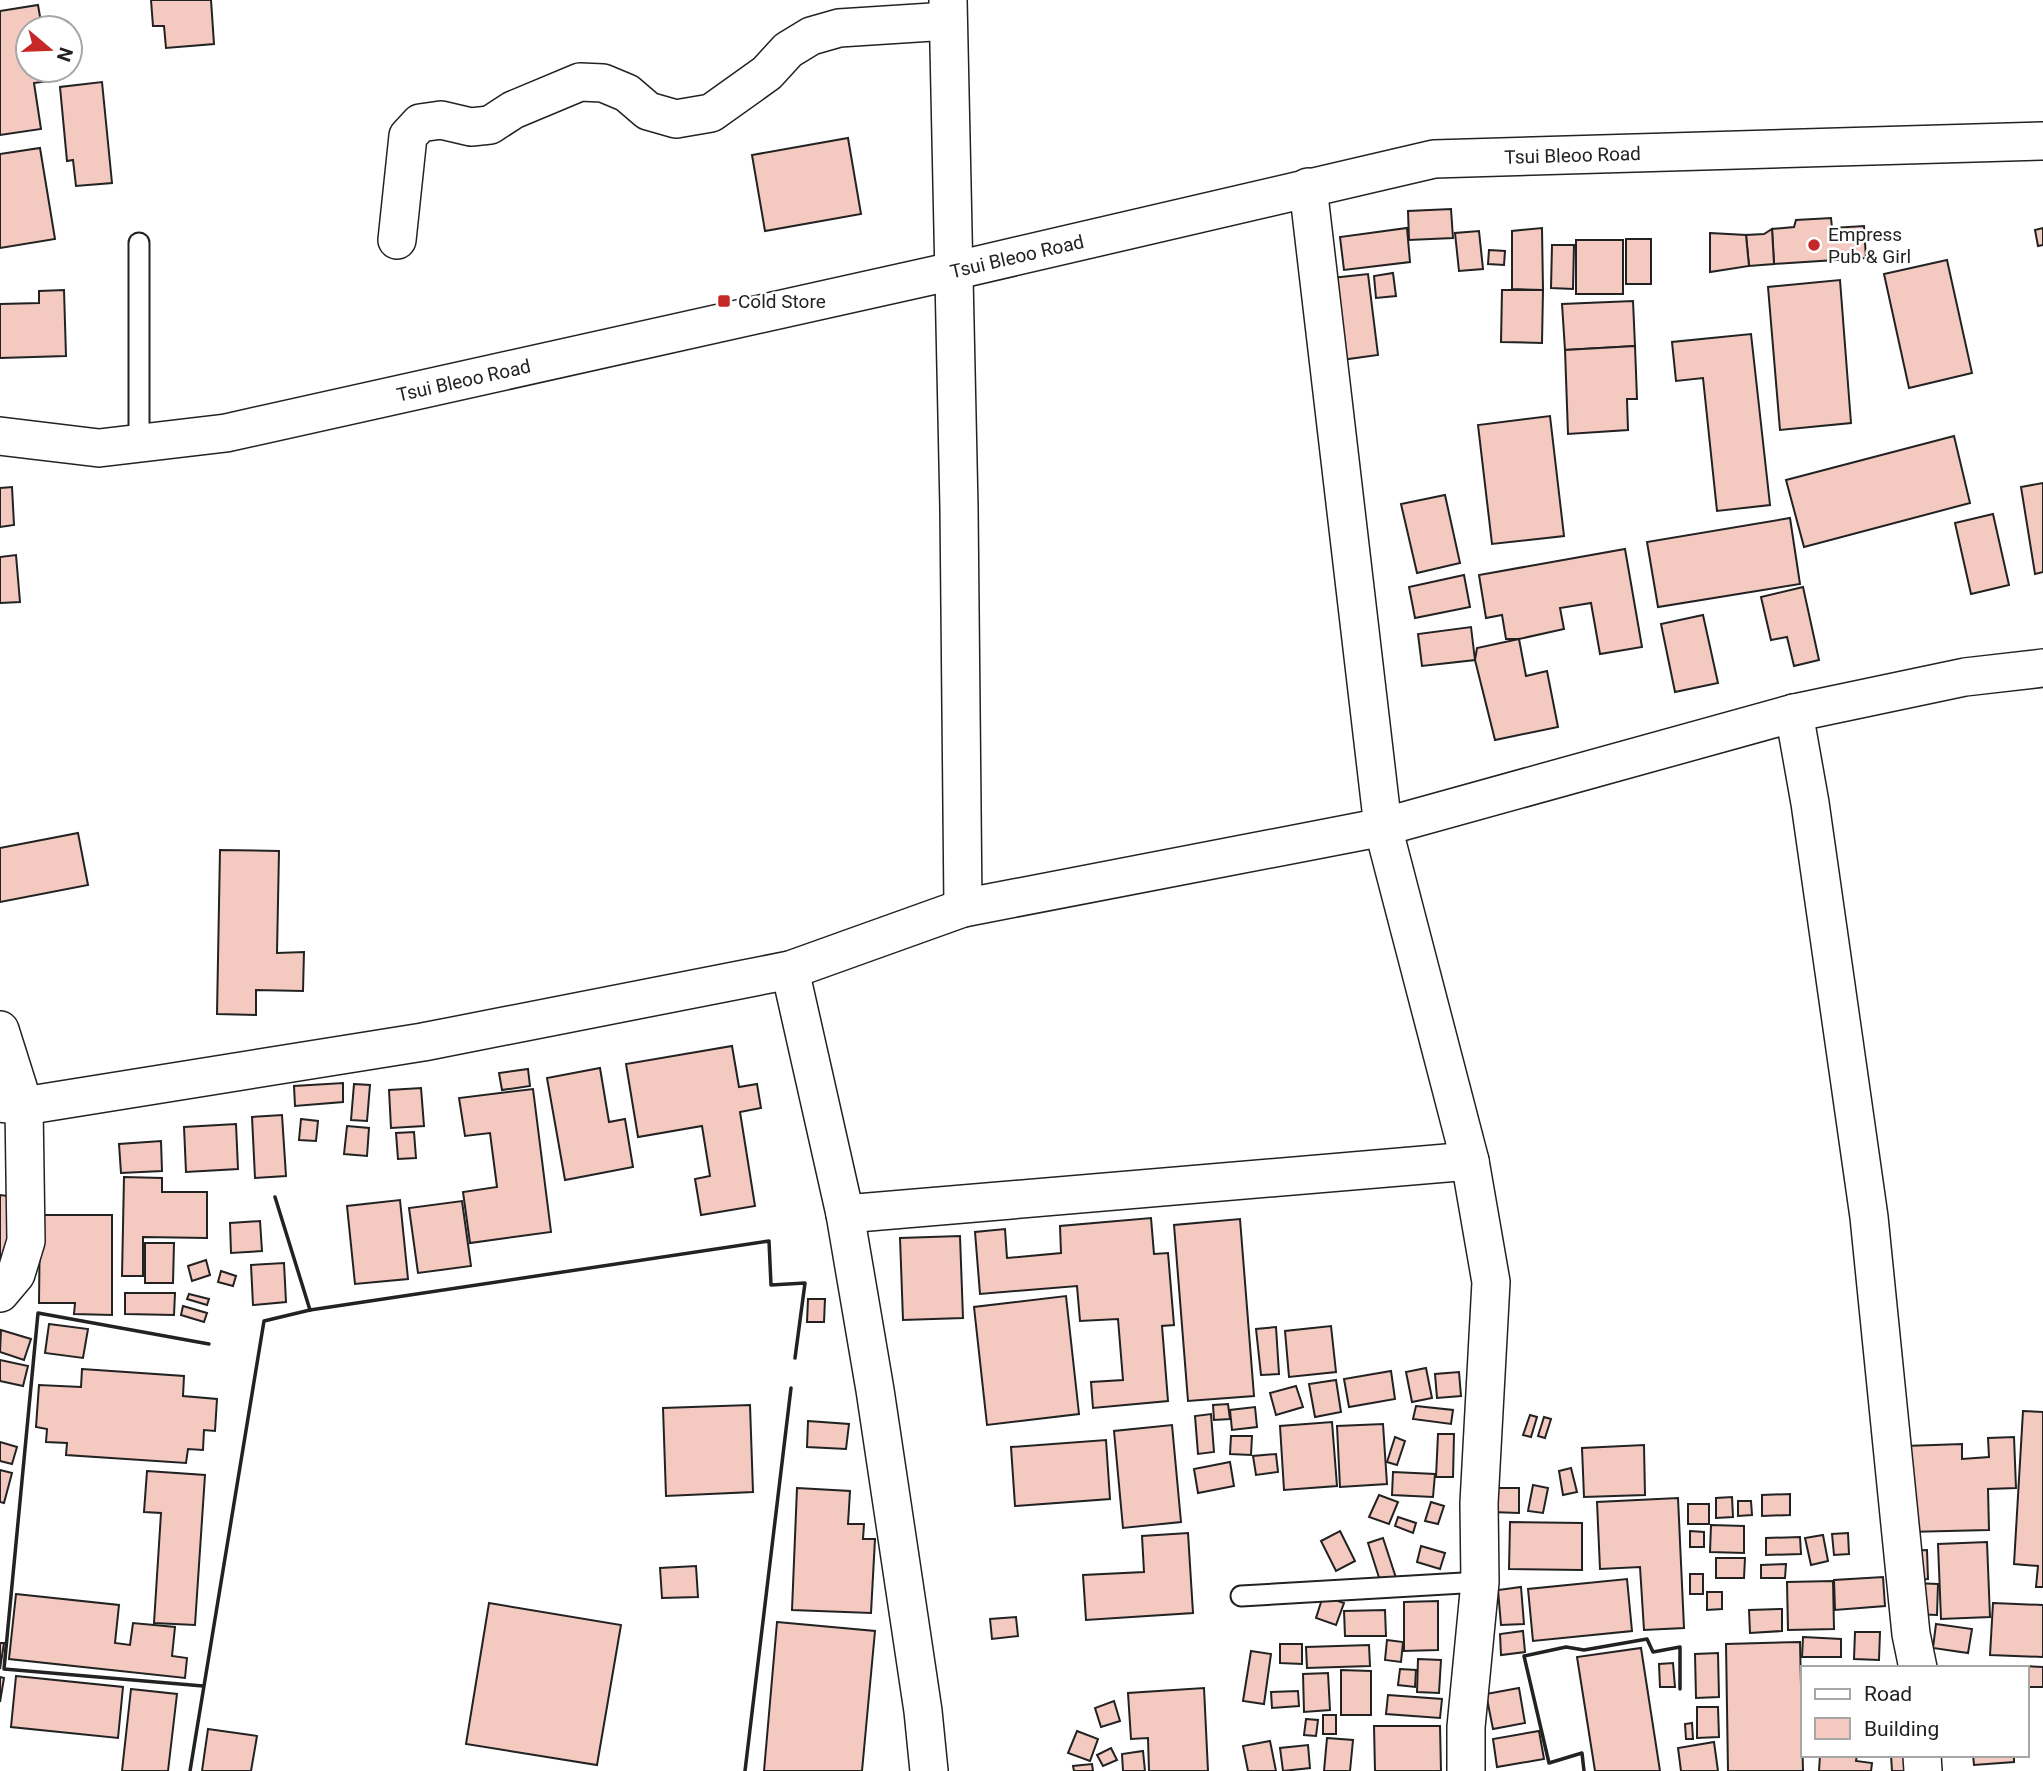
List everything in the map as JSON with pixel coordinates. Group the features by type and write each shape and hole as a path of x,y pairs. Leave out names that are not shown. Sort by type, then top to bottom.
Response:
{"street":[{"path":"397,240 408,136 420,124 441,120 471,127 490,125 513,110 580,82 603,83 627,93 648,111 676,119 711,113 767,73 788,50 811,36 839,28 948,11 959,508 963,908"},
{"name":"Tsui Bleoo Road","path":"0,436 99,448 226,433 953,271 1434,159 2043,141"},
{"path":"1308,187 1383,827 1470,1161 1491,1282 1479,1503 1480,1583 1466,1727 1466,1771"},
{"path":"12,1104 424,1042 790,970 963,908 1383,827 1794,713 1965,677 2043,668"},
{"path":"1794,713 1812,817 1870,1217 1911,1634 1918,1666"},
{"path":"790,970 845,1214 875,1390 923,1711 929,1771"},
{"path":"0,1030 12,1104 26,1241 16,1274 0,1293"},
{"path":"845,1214 1470,1161"}],"lane":[{"path":"139,243 139,443"},
{"path":"1241,1596 1480,1583"}],"building":[{"path":"151,0 211,0 214,44 166,48 164,26 153,26"},
{"path":"38,5 40,14 14,14 14,84 34,84 41,129 0,135 0,11"},
{"path":"102,82 112,183 76,186 73,160 67,161 60,87"},
{"path":"848,138 861,214 765,231 752,155"},
{"path":"40,148 55,239 0,248 0,154"},
{"path":"1451,209 1453,238 1409,240 1408,211"},
{"path":"1831,218 1832,228 1864,226 1866,258 1774,264 1772,229 1794,227 1796,220"},
{"path":"1407,228 1410,262 1344,270 1340,237"},
{"path":"1542,228 1543,290 1512,289 1512,231"},
{"path":"2043,228 2043,245 2038,246 2035,230"},
{"path":"1772,229 1774,264 1749,266 1746,235 1764,234"},
{"path":"1479,231 1483,269 1459,271 1455,233"},
{"path":"1710,233 1746,235 1749,266 1710,272"},
{"path":"1626,239 1651,239 1651,284 1626,284"},
{"path":"1576,240 1623,240 1623,294 1576,294"},
{"path":"1552,245 1574,245 1573,289 1551,288"},
{"path":"1489,250 1505,251 1504,265 1488,264"},
{"path":"1947,260 1972,373 1909,388 1884,274"},
{"path":"1393,273 1396,296 1376,298 1374,276"},
{"path":"1368,274 1378,355 1341,360 1332,278"},
{"path":"1840,280 1851,423 1780,430 1768,287"},
{"path":"64,290 66,356 0,358 0,304 39,303 39,291"},
{"path":"1502,290 1543,290 1542,343 1501,342"},
{"path":"1633,301 1635,346 1565,350 1562,304"},
{"path":"1751,334 1770,505 1717,511 1703,378 1676,381 1672,342"},
{"path":"1635,346 1637,399 1627,399 1628,430 1568,434 1565,350"},
{"path":"1550,416 1564,536 1492,544 1478,425"},
{"path":"1954,436 1970,503 1804,547 1786,480"},
{"path":"2043,483 2043,572 2035,574 2021,487"},
{"path":"12,487 14,525 0,527 0,488"},
{"path":"1445,495 1460,563 1417,573 1401,504"},
{"path":"1993,514 2009,585 1971,594 1955,523"},
{"path":"1790,518 1800,584 1658,607 1647,542"},
{"path":"1625,549 1642,647 1600,654 1591,603 1560,608 1564,629 1519,639 1506,639 1502,615 1486,618 1479,575"},
{"path":"16,555 20,602 0,603 0,557"},
{"path":"1464,575 1470,607 1415,618 1409,587"},
{"path":"1803,587 1819,660 1794,666 1787,637 1771,640 1761,597"},
{"path":"1703,615 1718,683 1675,692 1661,624"},
{"path":"1471,627 1475,660 1422,666 1418,634"},
{"path":"1519,639 1526,676 1547,671 1558,727 1495,740 1475,660 1477,648"},
{"path":"78,833 88,885 0,902 0,848"},
{"path":"220,850 279,851 277,953 304,952 303,991 256,990 256,1015 217,1014"},
{"path":"732,1046 739,1087 757,1084 761,1108 740,1112 755,1206 701,1215 695,1179 710,1176 702,1126 638,1137 626,1064"},
{"path":"600,1068 609,1122 625,1119 633,1167 565,1180 547,1078"},
{"path":"528,1069 530,1086 502,1090 499,1073"},
{"path":"343,1083 343,1102 295,1106 294,1086"},
{"path":"354,1084 370,1085 367,1121 351,1120"},
{"path":"421,1088 424,1126 391,1128 389,1090"},
{"path":"533,1089 551,1232 470,1243 463,1192 497,1187 490,1133 465,1136 459,1098"},
{"path":"282,1115 286,1176 255,1178 252,1117"},
{"path":"301,1119 318,1121 316,1141 299,1140"},
{"path":"236,1124 238,1169 186,1172 184,1127"},
{"path":"347,1126 369,1128 367,1156 344,1154"},
{"path":"414,1132 416,1158 398,1159 396,1133"},
{"path":"161,1141 162,1171 121,1173 119,1144"},
{"path":"124,1177 162,1178 162,1192 207,1192 207,1238 143,1237 143,1276 122,1276"},
{"path":"0,1195 15,1197 8,1274 0,1274"},
{"path":"400,1200 408,1279 355,1284 347,1206"},
{"path":"462,1201 471,1266 418,1273 409,1208"},
{"path":"40,1215 112,1215 112,1315 74,1314 75,1303 39,1303"},
{"path":"1151,1218 1154,1254 1168,1253 1174,1325 1162,1326 1168,1401 1093,1408 1091,1382 1123,1380 1118,1319 1080,1321 1077,1286 980,1294 975,1232 1005,1229 1007,1258 1061,1253 1060,1226"},
{"path":"1240,1219 1254,1396 1188,1401 1174,1225"},
{"path":"260,1221 262,1251 231,1253 230,1223"},
{"path":"960,1236 963,1318 903,1320 900,1238"},
{"path":"145,1243 174,1243 173,1283 145,1283"},
{"path":"206,1260 210,1275 192,1281 188,1266"},
{"path":"284,1263 286,1302 253,1305 251,1265"},
{"path":"221,1271 236,1276 233,1286 218,1282"},
{"path":"125,1293 175,1293 174,1315 125,1314"},
{"path":"189,1294 209,1299 207,1305 187,1299"},
{"path":"1066,1296 1079,1414 987,1425 974,1307"},
{"path":"808,1299 825,1299 824,1322 807,1322"},
{"path":"183,1306 207,1313 204,1322 181,1315"},
{"path":"49,1324 88,1329 83,1358 45,1353"},
{"path":"1331,1326 1336,1372 1289,1377 1285,1331"},
{"path":"1276,1327 1279,1374 1261,1375 1256,1329"},
{"path":"1,1330 31,1339 24,1360 0,1352"},
{"path":"0,1360 28,1366 23,1386 0,1381"},
{"path":"1426,1368 1432,1398 1412,1402 1406,1372"},
{"path":"82,1369 184,1376 183,1396 217,1399 215,1431 204,1430 203,1450 188,1449 186,1463 66,1455 67,1443 46,1442 47,1429 36,1427 39,1385 81,1387"},
{"path":"1391,1371 1395,1399 1349,1407 1344,1379"},
{"path":"1459,1372 1461,1396 1437,1398 1435,1374"},
{"path":"1336,1380 1341,1412 1315,1417 1309,1384"},
{"path":"1296,1386 1303,1407 1276,1415 1270,1393"},
{"path":"1228,1404 1230,1419 1214,1420 1213,1405"},
{"path":"750,1405 753,1492 666,1496 663,1408"},
{"path":"1416,1406 1453,1410 1451,1424 1413,1419"},
{"path":"1255,1407 1257,1427 1232,1430 1230,1410"},
{"path":"2023,1411 2043,1412 2043,1587 2036,1587 2038,1566 2014,1564"},
{"path":"1211,1414 1214,1452 1198,1454 1195,1416"},
{"path":"1530,1415 1537,1417 1531,1437 1523,1435"},
{"path":"1544,1417 1551,1419 1545,1438 1538,1436"},
{"path":"808,1421 849,1424 846,1449 807,1447"},
{"path":"1332,1422 1337,1486 1284,1490 1280,1426"},
{"path":"1383,1424 1387,1484 1340,1487 1337,1426"},
{"path":"1172,1425 1181,1522 1123,1528 1114,1431"},
{"path":"1438,1434 1454,1434 1453,1477 1436,1477"},
{"path":"1231,1436 1252,1436 1251,1455 1230,1454"},
{"path":"1395,1437 1405,1441 1397,1465 1387,1462"},
{"path":"2014,1437 2016,1488 1988,1489 1989,1530 1907,1532 1905,1446 1962,1444 1962,1459 1989,1457 1988,1438"},
{"path":"1106,1440 1110,1499 1015,1506 1011,1447"},
{"path":"0,1442 17,1447 12,1464 0,1461"},
{"path":"1644,1445 1645,1495 1584,1497 1582,1448"},
{"path":"1276,1454 1278,1472 1256,1475 1253,1456"},
{"path":"1230,1462 1234,1486 1198,1493 1194,1469"},
{"path":"1571,1468 1577,1492 1563,1495 1559,1471"},
{"path":"0,1470 12,1473 4,1503 0,1502"},
{"path":"147,1471 205,1475 195,1625 154,1623 161,1513 144,1512"},
{"path":"1393,1472 1435,1474 1433,1497 1392,1495"},
{"path":"1533,1485 1548,1488 1543,1513 1528,1511"},
{"path":"797,1488 850,1491 848,1524 864,1524 863,1539 875,1539 871,1613 792,1610"},
{"path":"1492,1488 1519,1488 1519,1513 1491,1512"},
{"path":"1790,1494 1790,1515 1762,1516 1762,1495"},
{"path":"1379,1495 1398,1502 1389,1524 1369,1517"},
{"path":"1732,1497 1733,1517 1716,1518 1716,1498"},
{"path":"1678,1498 1684,1628 1644,1630 1640,1567 1600,1569 1597,1502"},
{"path":"1738,1501 1751,1501 1752,1515 1738,1516"},
{"path":"1431,1502 1444,1506 1438,1524 1425,1521"},
{"path":"1688,1504 1709,1504 1709,1524 1688,1524"},
{"path":"1398,1517 1416,1523 1413,1533 1395,1526"},
{"path":"1510,1522 1582,1523 1582,1570 1509,1569"},
{"path":"1711,1525 1744,1526 1744,1553 1710,1552"},
{"path":"1340,1531 1355,1561 1336,1571 1321,1541"},
{"path":"1690,1531 1704,1532 1704,1547 1690,1547"},
{"path":"1188,1533 1193,1613 1086,1620 1083,1575 1144,1572 1142,1536"},
{"path":"1848,1533 1849,1554 1834,1555 1832,1534"},
{"path":"1823,1535 1828,1561 1811,1565 1805,1538"},
{"path":"1800,1537 1801,1554 1766,1555 1766,1538"},
{"path":"1383,1538 1397,1581 1382,1587 1368,1543"},
{"path":"1987,1542 1990,1617 1941,1619 1938,1544"},
{"path":"1421,1546 1445,1553 1440,1569 1417,1562"},
{"path":"1927,1550 1928,1579 1907,1580 1906,1551"},
{"path":"1716,1558 1745,1558 1744,1578 1716,1578"},
{"path":"1786,1564 1785,1578 1761,1578 1761,1565"},
{"path":"696,1566 698,1597 662,1598 660,1568"},
{"path":"1690,1574 1703,1574 1703,1594 1690,1594"},
{"path":"1883,1577 1885,1606 1835,1610 1834,1580"},
{"path":"1627,1579 1632,1631 1533,1641 1528,1589"},
{"path":"1833,1581 1834,1629 1788,1630 1787,1582"},
{"path":"1913,1583 1938,1584 1937,1615 1911,1614"},
{"path":"1521,1587 1524,1624 1501,1625 1498,1590"},
{"path":"1707,1592 1722,1592 1722,1609 1707,1610"},
{"path":"16,1594 119,1605 115,1643 130,1645 133,1623 175,1627 172,1656 187,1658 185,1678 9,1659"},
{"path":"1323,1596 1344,1603 1336,1625 1316,1618"},
{"path":"1438,1601 1438,1650 1404,1651 1404,1602"},
{"path":"489,1603 621,1625 597,1765 466,1744"},
{"path":"1993,1603 2043,1605 2043,1657 1990,1655"},
{"path":"1782,1609 1782,1631 1750,1633 1749,1610"},
{"path":"1385,1610 1386,1636 1345,1636 1344,1611"},
{"path":"1016,1617 1018,1636 992,1639 990,1619"},
{"path":"777,1622 875,1631 862,1771 764,1771"},
{"path":"1936,1624 1972,1629 1968,1653 1933,1648"},
{"path":"1523,1631 1525,1652 1501,1655 1500,1634"},
{"path":"1855,1632 1880,1632 1879,1660 1854,1659"},
{"path":"1803,1637 1841,1639 1841,1657 1802,1657"},
{"path":"1387,1640 1403,1642 1401,1662 1385,1660"},
{"path":"1800,1642 1803,1771 1728,1771 1726,1644"},
{"path":"0,1643 4,1643 0,1669"},
{"path":"1280,1644 1302,1644 1302,1664 1280,1663"},
{"path":"1369,1645 1370,1666 1307,1668 1306,1647"},
{"path":"1641,1648 1660,1771 1595,1771 1577,1657"},
{"path":"1251,1651 1271,1654 1264,1704 1243,1701"},
{"path":"1718,1653 1719,1697 1696,1698 1695,1654"},
{"path":"1418,1659 1441,1660 1439,1693 1417,1692"},
{"path":"1673,1663 1675,1687 1660,1687 1659,1664"},
{"path":"2029,1666 2043,1667 2043,1687 2029,1687"},
{"path":"1400,1669 1416,1670 1415,1687 1398,1685"},
{"path":"1341,1670 1371,1671 1371,1715 1341,1715"},
{"path":"1328,1673 1330,1710 1304,1712 1303,1674"},
{"path":"16,1676 123,1687 118,1738 11,1727"},
{"path":"0,1677 4,1678 0,1702"},
{"path":"1204,1688 1208,1771 1149,1771 1148,1738 1131,1739 1128,1693"},
{"path":"1519,1688 1525,1723 1493,1729 1486,1694"},
{"path":"131,1689 177,1694 168,1771 122,1771"},
{"path":"1298,1691 1299,1706 1272,1708 1271,1692"},
{"path":"1388,1695 1442,1699 1440,1718 1386,1714"},
{"path":"1114,1701 1120,1721 1101,1727 1095,1708"},
{"path":"1697,1707 1718,1707 1719,1737 1697,1738"},
{"path":"1323,1715 1336,1715 1336,1734 1323,1734"},
{"path":"1306,1719 1318,1720 1316,1736 1304,1735"},
{"path":"1692,1723 1693,1739 1686,1739 1685,1724"},
{"path":"1374,1726 1440,1726 1441,1771 1375,1771"},
{"path":"208,1729 257,1736 251,1771 202,1771"},
{"path":"1077,1731 1098,1739 1090,1761 1068,1753"},
{"path":"1539,1731 1544,1759 1497,1767 1493,1739"},
{"path":"1327,1738 1353,1740 1350,1771 1324,1771"},
{"path":"1270,1741 1276,1771 1248,1771 1243,1746"},
{"path":"1714,1742 1718,1771 1681,1771 1678,1748"},
{"path":"1308,1745 1310,1768 1283,1771 1280,1748"},
{"path":"1111,1748 1117,1760 1103,1766 1097,1755"},
{"path":"1143,1751 1145,1771 1123,1771 1122,1754"},
{"path":"1820,1757 1857,1757 1856,1761 1872,1763 1871,1771 1819,1771"},
{"path":"1891,1757 1918,1757 1919,1771 1892,1771"},
{"path":"1973,1757 2014,1757 2014,1762 1974,1765"},
{"path":"1092,1764 1093,1771 1074,1771 1073,1766"}],"wall":[{"path":"275,1197 310,1310"},
{"path":"190,1771 264,1321 310,1310 769,1241 771,1285 805,1283 795,1358"},
{"path":"203,1686 4,1669 38,1313 209,1344"},
{"path":"745,1771 791,1388"},
{"path":"1584,1771 1582,1753 1549,1763 1524,1656 1566,1647 1584,1650 1647,1639 1653,1652 1680,1647 1680,1689"}],"place":[{"name":"Empress Pub & Girl","path":"1814,245"},
{"name":"Cold Store","path":"724,301"}]}
